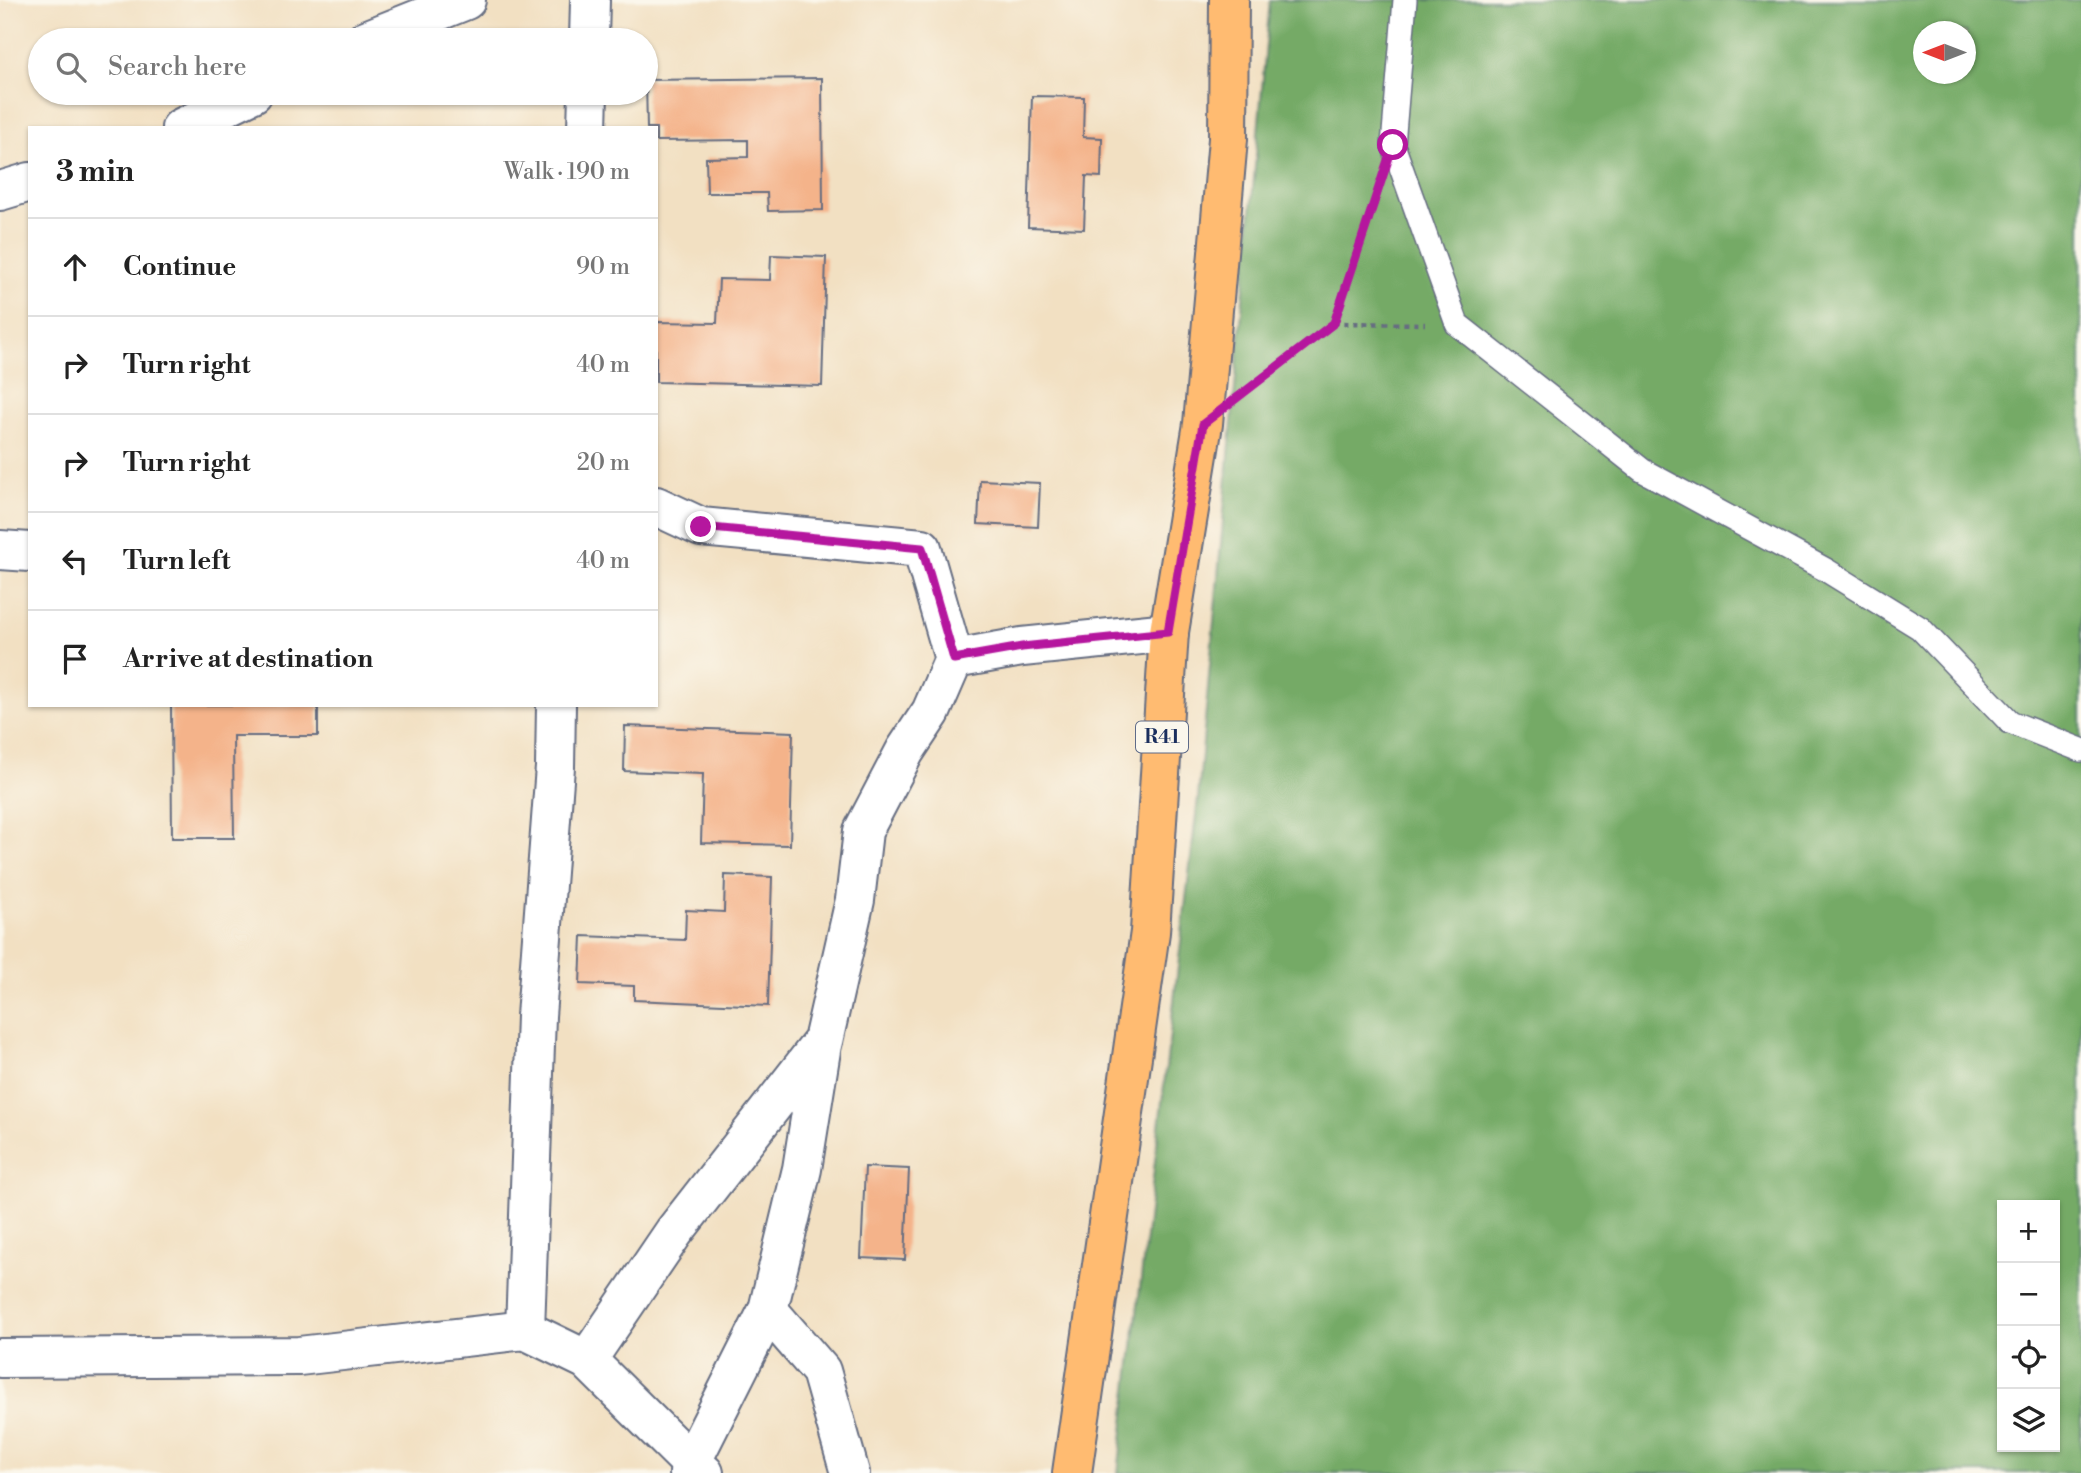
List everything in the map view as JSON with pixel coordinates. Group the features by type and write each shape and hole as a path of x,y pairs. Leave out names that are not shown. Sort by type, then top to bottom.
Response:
{"main road":[{"name":"R41","path":"1072,1473 1150,932 1168,632 1203,424 1228,139 1229,0"}],"street":[{"path":"396,28 466,0"},
{"path":"589,28 590,0"},
{"path":"185,126 228,105"},
{"path":"587,126 588,105"},
{"path":"0,191 28,182"},
{"path":"0,1358 299,1356 524,1330 587,1360 694,1470 768,1310 802,1169 823,1041 855,900 863,831 905,751 931,712 954,659 922,548 701,527 658,507"},
{"path":"0,550 28,552"},
{"path":"954,659 1022,647 1168,632"},
{"path":"524,1330 537,1016 555,767 556,707"},
{"path":"587,1360 674,1232 823,1041"},
{"path":"768,1310 821,1371 850,1473"}],"lane":[{"path":"1405,0 1393,145 1457,324 1642,470 1826,570 1920,628 2010,722 2081,750"}],"path":[{"path":"1203,424 1334,323 1393,145"},
{"path":"1334,323 1457,324"}],"green space":[{"path":"1270,0 2081,0 2081,1473 1118,1473 1198,798"}],"building":[{"path":"822,78 823,210 768,211 767,193 707,193 706,158 748,157 748,140 658,141 658,126 647,126 647,105 658,105 658,80"},
{"path":"1032,96 1084,97 1083,137 1102,138 1101,177 1086,176 1084,229 1028,227"},
{"path":"771,255 826,257 822,386 658,382 658,322 717,323 719,279 770,280"},
{"path":"980,480 1040,483 1038,527 978,524"},
{"path":"171,707 318,707 318,736 233,736 234,838 172,838"},
{"path":"625,726 793,732 790,845 701,843 703,774 624,771"},
{"path":"725,875 772,877 768,1006 634,1000 634,986 580,984 582,936 685,940 686,910 724,912"},
{"path":"865,1167 909,1169 905,1260 861,1258"}],"route":[{"path":"701,527 922,548 954,659 1022,647 1168,632 1203,424 1334,323 1393,145"}]}
